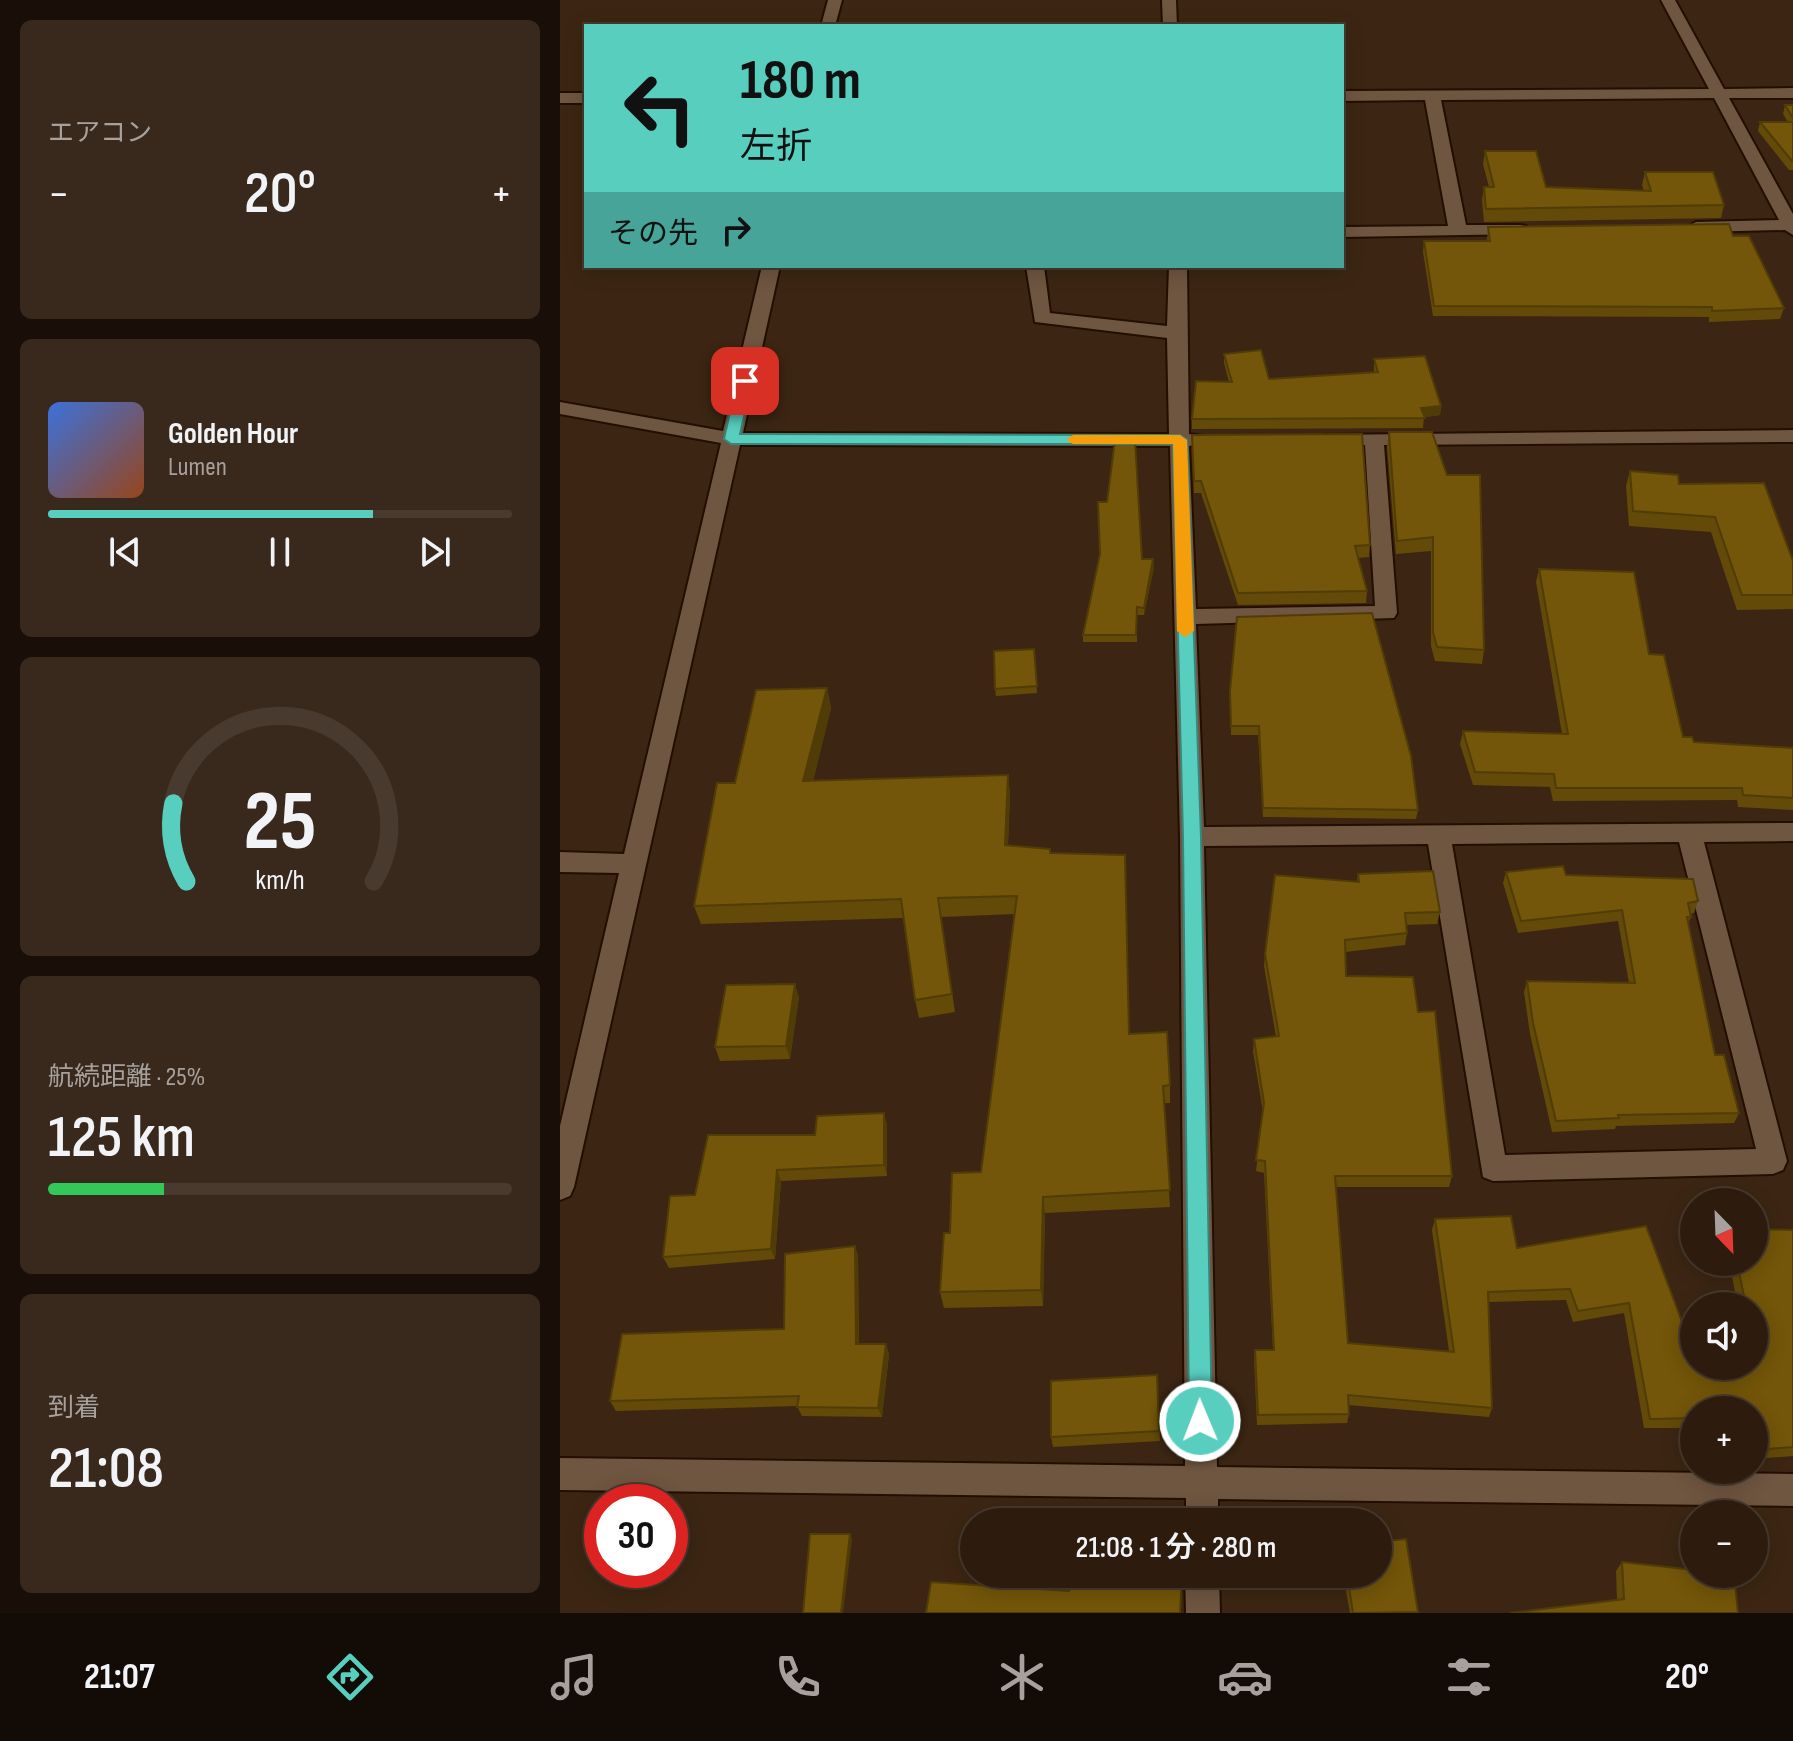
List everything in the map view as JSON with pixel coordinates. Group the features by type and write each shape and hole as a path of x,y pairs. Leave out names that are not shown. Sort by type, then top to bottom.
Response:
{"street":[{"path":"829,24 835,0"},
{"path":"1169,0 1170,24"},
{"path":"1668,0 1792,227 1680,227"},
{"path":"1344,96 1793,93"},
{"path":"1432,96 1458,231"},
{"path":"560,98 584,98"},
{"path":"1344,232 1537,230"},
{"path":"560,1187 771,268"},
{"path":"1035,268 1041,318 1176,333"},
{"path":"1178,268 1176,333 1192,837 1202,1508"},
{"path":"560,408 731,439 1210,440"},
{"path":"1314,439 1793,436"},
{"path":"1185,617 1386,613 1374,439"},
{"path":"1192,837 1793,832"},
{"path":"1439,837 1493,1168 1773,1161 1689,833"},
{"path":"560,862 634,864"},
{"path":"560,1474 1793,1490"},
{"path":"1202,1588 1203,1613"}],"building":[{"path":"1785,105 1793,105 1793,118"},
{"path":"1760,122 1793,122 1793,161 1792,161"},
{"path":"1485,151 1536,151 1546,187 1651,191 1645,172 1713,172 1724,205 1486,209 1484,187 1494,187"},
{"path":"1729,224 1733,236 1749,236 1784,308 1712,311 1712,307 1434,306 1424,241 1490,241 1488,227"},
{"path":"1261,350 1269,379 1378,372 1374,359 1425,356 1441,406 1421,408 1425,418 1192,419 1196,381 1232,382 1224,354"},
{"path":"1389,432 1432,432 1447,475 1480,475 1484,650 1437,647 1433,632 1433,537 1397,541"},
{"path":"1362,434 1370,545 1355,546 1367,591 1238,593 1201,481 1194,481 1192,435"},
{"path":"1115,440 1135,440 1142,559 1153,559 1144,608 1137,607 1136,635 1083,635 1100,554 1098,502 1107,502"},
{"path":"1630,471 1678,475 1679,484 1764,483 1793,561 1793,595 1742,595 1715,517 1633,511"},
{"path":"1539,569 1634,572 1649,654 1664,655 1683,737 1692,737 1694,742 1793,748 1793,798 1743,795 1742,788 1556,788 1554,774 1475,772 1463,731 1568,734"},
{"path":"1372,613 1411,756 1418,810 1263,808 1259,726 1231,726 1230,691 1237,617"},
{"path":"1034,649 1037,686 995,689 994,651"},
{"path":"827,688 803,781 1008,775 1005,845 1050,849 1050,853 1125,855 1129,1034 1167,1032 1170,1085 1163,1086 1170,1190 1043,1197 1041,1290 940,1292 944,1233 950,1233 952,1173 981,1172 1017,896 938,898 952,994 915,1000 901,899 694,906 717,783 735,783 756,690"},
{"path":"1563,866 1566,875 1693,879 1698,901 1688,903 1691,917 1687,917 1715,1055 1724,1055 1739,1113 1618,1115 1619,1118 1556,1121 1533,1023 1527,981 1635,983 1622,910 1521,921 1506,872"},
{"path":"1433,871 1440,912 1405,913 1407,933 1345,940 1346,976 1413,977 1418,1012 1435,1011 1452,1176 1335,1176 1348,1343 1454,1352 1435,1219 1511,1216 1517,1248 1646,1226 1680,1316 1680,1380 1768,1380 1768,1292 1743,1292 1740,1276 1768,1276 1768,1229 1793,1230 1793,1447 1768,1449 1768,1396 1680,1396 1680,1418 1650,1419 1629,1303 1578,1311 1570,1289 1488,1292 1492,1408 1348,1395 1349,1414 1258,1415 1255,1350 1274,1350 1265,1161 1256,1160 1264,1103 1254,1039 1279,1036 1265,954 1275,875 1359,882 1358,874"},
{"path":"795,984 786,1046 715,1047 726,985"},
{"path":"884,1113 884,1165 777,1170 771,1249 663,1257 670,1196 695,1195 708,1135 815,1135 817,1116"},
{"path":"855,1246 856,1344 886,1344 878,1408 797,1407 799,1396 610,1401 622,1334 784,1329 785,1254"},
{"path":"1157,1375 1159,1431 1051,1437 1051,1381"},
{"path":"810,1534 850,1534 841,1613 803,1613"},
{"path":"1406,1539 1418,1612 1353,1613 1349,1588 1392,1588 1392,1540"},
{"path":"1622,1562 1680,1568 1680,1588 1735,1588 1738,1613 1510,1613 1624,1599"},
{"path":"931,1582 960,1584 960,1588 1069,1591 1069,1588 1181,1588 1180,1613 926,1613"}],"slow traffic":[{"path":"1073,440 1180,440 1185,631"}],"route":[{"path":"745,381 731,439 1180,440 1192,837 1200,1421"}]}
